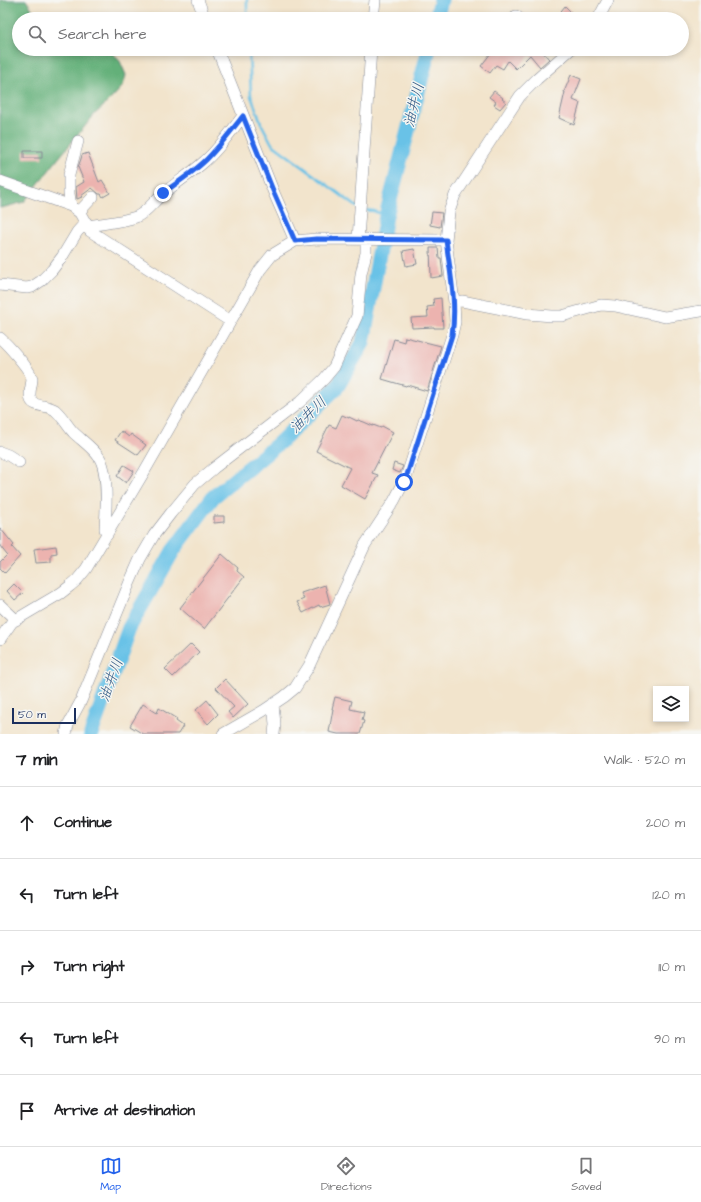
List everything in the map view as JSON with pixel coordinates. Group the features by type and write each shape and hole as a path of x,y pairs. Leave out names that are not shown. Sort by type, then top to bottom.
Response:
{"street":[{"path":"198,0 202,12"},
{"path":"374,12 375,0"},
{"path":"602,12 608,0"},
{"path":"220,56 274,193 295,241"},
{"path":"66,734 68,725 81,701 130,580 140,559 154,536 171,513 196,484 214,468 300,402 324,379 334,367 357,316 361,274 366,252 366,239 360,210 371,56"},
{"path":"223,734 273,704 295,688 309,666 364,545 394,501 406,478 449,348 454,322 454,302 446,240 449,212 455,195 520,96 560,56"},
{"path":"0,285 28,288 32,287 41,281 62,257 77,232 87,224 126,220 138,216 149,208 163,193 190,174 206,160 243,116"},
{"path":"78,141 69,175 69,194 75,209 87,224 90,231 230,321"},
{"path":"0,181 75,209"},
{"path":"75,209 93,197"},
{"path":"0,640 7,628 16,620 61,593 77,580 86,569 260,270 272,254 295,241 316,239 446,240"},
{"path":"454,302 462,301 527,314 552,316 562,316 602,305 615,306 665,317 701,311"},
{"path":"0,338 8,344 32,377 30,395 31,401 36,405 47,406 55,411 73,432 93,449 100,458 103,465 105,481 105,529 107,535"},
{"path":"0,452 19,462"},
{"path":"0,605 16,620"},
{"path":"273,704 275,724 274,734"}],"green space":[{"path":"0,0 26,0 34,12 12,12 12,56 115,56 119,59 126,75 123,86 95,114 24,202 0,208"}],"building":[{"path":"565,6 571,12 560,12"},
{"path":"489,56 529,56 516,69 508,61 503,69 496,65 490,73 481,66"},
{"path":"531,56 546,56 549,59 540,67"},
{"path":"571,75 581,79 573,100 580,103 574,125 559,118 564,92"},
{"path":"494,91 506,102 500,109 494,105 496,102 489,97"},
{"path":"24,151 42,151 42,158 24,158"},
{"path":"88,153 99,182 102,180 110,193 103,197 92,188 81,196 82,197 77,199 76,187 84,182 78,167 82,155"},
{"path":"432,212 442,213 440,227 430,225"},
{"path":"430,248 438,248 443,276 431,278"},
{"path":"414,249 417,264 406,266 403,251"},
{"path":"441,298 443,328 412,328 411,318 428,317 427,307 434,306 433,299"},
{"path":"405,337 441,346 427,391 382,379 394,339 404,342"},
{"path":"342,415 373,426 381,428 382,426 393,432 372,473 378,475 365,499 341,485 350,468 316,451 329,425 336,428"},
{"path":"121,431 129,437 131,434 146,445 138,455 115,440"},
{"path":"394,463 403,466 400,473 392,470"},
{"path":"124,465 134,471 126,483 117,476"},
{"path":"214,516 224,516 224,522 214,523"},
{"path":"0,528 14,545 12,547 20,556 5,573 0,568 0,562 7,555 0,546"},
{"path":"56,546 57,553 51,554 51,562 36,563 34,549"},
{"path":"222,554 238,568 237,571 244,577 204,629 180,608"},
{"path":"14,584 23,593 15,600 7,591"},
{"path":"325,585 330,604 320,607 319,605 303,613 297,602 304,599 301,593"},
{"path":"191,644 199,652 173,677 165,669"},
{"path":"225,679 248,704 233,718 228,712 234,707 216,688"},
{"path":"335,697 352,701 350,709 364,712 362,720 364,721 360,734 338,734 329,732"},
{"path":"207,700 218,714 208,724 196,710"},
{"path":"143,704 157,713 159,708 177,719 176,721 183,726 178,734 143,734 130,726"}],"waterway":[{"path":"247,0 247,12"},
{"name":"油井川","path":"438,12 441,0"},
{"path":"249,56 251,96 262,125 272,144 357,207"},
{"name":"油井川","path":"91,734 129,628 173,551 213,497 279,443 337,387 363,343 386,216 427,56"},
{"path":"363,210 374,211 386,216"}],"route":[{"path":"163,193 190,174 206,160 243,116 295,241 316,239 446,240 454,302 454,322 452,335 441,373 404,482"}]}
